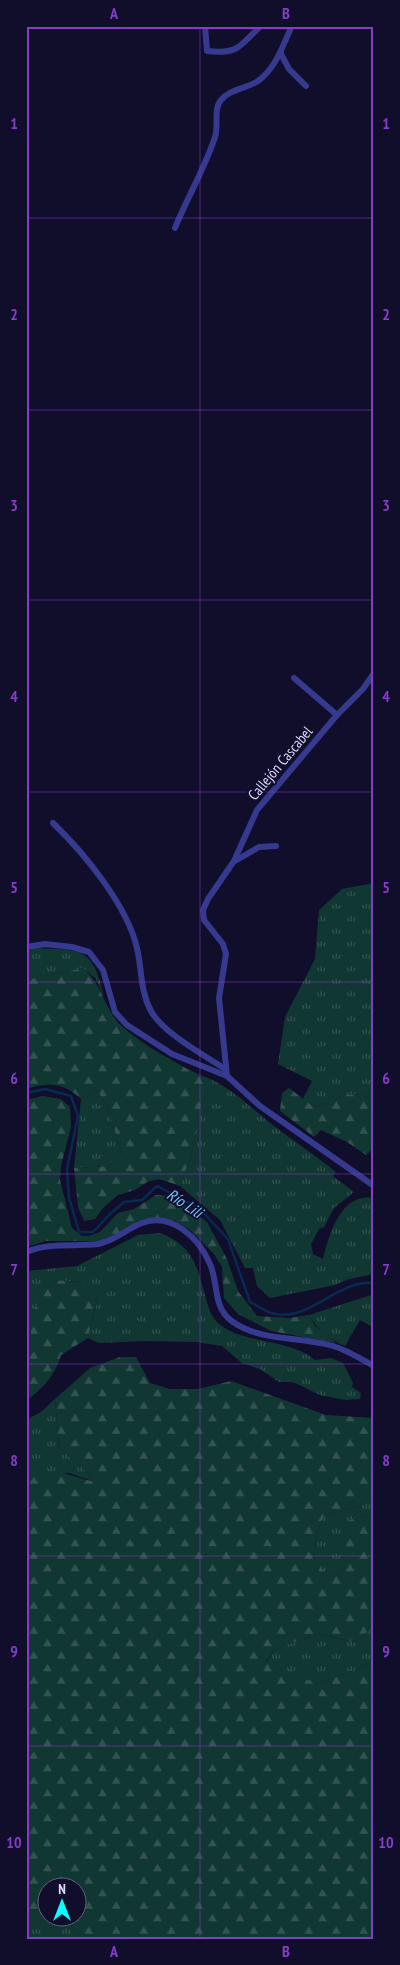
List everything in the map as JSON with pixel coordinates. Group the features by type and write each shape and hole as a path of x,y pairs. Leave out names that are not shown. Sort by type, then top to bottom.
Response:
{"street":[{"path":"205,26 207,51 225,53 242,46 261,26"},
{"path":"175,228 212,149 218,131 217,108 219,101 228,93 258,81 281,54 292,26"},
{"path":"281,54 289,69 306,86"},
{"name":"Callejón Cascabel","path":"226,1072 219,998 226,954 223,944 204,920 204,910 208,899 234,861 257,810 302,760 337,715 363,689 374,673"},
{"path":"294,678 337,715"},
{"path":"53,823 80,849 112,896 133,934 138,948 143,992 152,1012 173,1033 226,1072 260,1106 374,1186"},
{"path":"234,861 259,847 276,846"},
{"path":"26,947 45,944 72,947 89,952 103,970 115,1012 127,1025 172,1054 226,1072"},
{"path":"26,1252 37,1248 70,1244 99,1244 143,1223 158,1219 173,1223 186,1231 200,1247 211,1265 220,1310 232,1322 268,1336 297,1338 334,1346 374,1366"}],"green space":[{"path":"374,883 374,962 370,968 374,970 374,1100 361,1094 343,1095 331,1103 314,1107 303,1099 312,1081 278,1064 285,1017 315,959 319,910 342,889"},
{"path":"35,948 64,949 83,955 90,960 95,969 104,997 96,979 83,968 26,980 26,951"},
{"path":"83,968 98,987 111,1013 123,1027 159,1053 208,1078 208,1093 200,1108 199,1122 191,1156 180,1186 159,1179 147,1182 135,1190 118,1195 103,1208 95,1219 84,1221 78,1207 74,1168 108,1166 122,1157 108,1107 96,1089 81,1099 68,1090 56,1085 42,1085 26,1089 26,980"},
{"path":"208,1078 233,1093 336,1172 333,1176 354,1192 334,1208 324,1227 319,1229 311,1244 313,1254 323,1259 333,1227 345,1208 353,1201 363,1198 374,1198 372,1262 374,1263 374,1274 349,1279 335,1285 270,1298 257,1286 253,1268 245,1268 220,1220 180,1186 191,1156 199,1122 200,1108 208,1093"},
{"path":"289,1088 314,1107 331,1103 343,1095 361,1094 374,1100 374,1148 366,1155 347,1142 321,1130 314,1137 280,1111 282,1093"},
{"path":"96,1089 108,1107 122,1157 108,1166 74,1168 81,1099"},
{"path":"42,1096 61,1099 70,1107 71,1127 61,1166 60,1180 72,1228 82,1236 89,1236 100,1232 118,1213 134,1209 156,1195 170,1196 189,1207 207,1222 227,1259 238,1291 257,1316 289,1318 309,1315 315,1326 336,1343 271,1331 238,1314 224,1298 222,1267 214,1254 189,1229 175,1221 142,1224 101,1241 46,1241 26,1247 26,1100"},
{"path":"160,1233 181,1245 188,1252 197,1269 209,1310 217,1322 226,1329 238,1334 292,1348 315,1360 331,1358 343,1363 353,1383 352,1387 361,1393 360,1399 345,1400 320,1395 293,1382 279,1382 260,1369 242,1363 222,1346 197,1342 143,1341 99,1343 88,1338 98,1298 84,1282 54,1280 31,1313 31,1334 26,1363 26,1271 77,1266 138,1235"},
{"path":"54,1280 84,1282 98,1297 88,1338 61,1355 48,1381 26,1401 26,1363 31,1334 31,1313"},
{"path":"374,1294 374,1322 371,1326 360,1320 345,1346 324,1334 309,1315"},
{"path":"120,1357 136,1357 150,1383 170,1389 198,1389 231,1381 326,1415 374,1418 374,1488 359,1506 324,1516 317,1532 314,1562 332,1577 349,1565 336,1540 350,1520 374,1512 374,1620 358,1643 320,1634 275,1648 266,1662 317,1684 374,1663 374,1939 81,1939 73,1928 88,1928 88,1878 38,1878 38,1909 26,1916 26,1610 29,1602 26,1590 26,1483 36,1476 47,1472 60,1472 92,1481 91,1476 59,1447 55,1399 90,1368"},
{"path":"55,1399 59,1447 91,1476 92,1481 69,1473 40,1474 26,1483 26,1420 41,1412"},
{"path":"374,1488 374,1512 350,1520 349,1565 332,1577 314,1563 317,1532 324,1516 359,1506"},
{"path":"374,1620 374,1663 317,1684 266,1663 275,1648 320,1634 358,1643"},
{"path":"38,1909 38,1928 73,1928 81,1939 26,1939 26,1916"}],"waterway":[{"name":"Río Lili","path":"26,1093 45,1089 71,1096 78,1116 67,1169 69,1198 79,1232 93,1232 124,1202 142,1200 157,1186 199,1208 228,1239 250,1302 269,1312 288,1315 301,1312 348,1287 361,1283 374,1283"}]}
